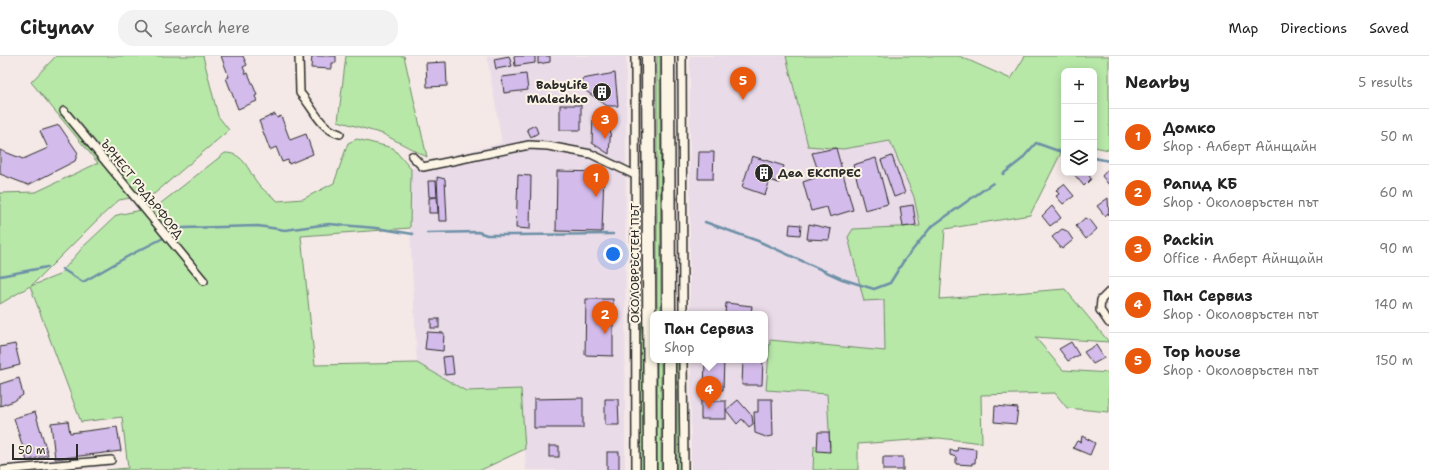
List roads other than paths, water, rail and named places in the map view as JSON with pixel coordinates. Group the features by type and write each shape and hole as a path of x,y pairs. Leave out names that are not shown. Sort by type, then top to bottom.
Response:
{"highway":[{"name":"ОКОЛОВРЪСТЕН ПЪТ","path":"648,56 650,470"},
{"path":"668,56 669,311"},
{"path":"669,363 669,470"}],"street":[{"path":"299,56 300,93 310,104 317,117 325,126 340,134"},
{"name":"ОКОЛОВРЪСТЕН ПЪТ","path":"635,56 635,175 637,251 636,470"},
{"path":"682,56 683,311"},
{"name":"ЪРНЕСТ РЪДЪРФОРД","path":"64,111 204,280"},
{"path":"412,156 423,167 529,145 548,146 591,154 635,175"},
{"path":"1109,292 1101,300 1100,310 1109,322"},
{"path":"683,363 684,470"},
{"path":"4,470 111,460"}],"waterway":[{"path":"1003,174 1021,160 1036,143 1061,152"},
{"path":"1097,159 1109,161"},
{"path":"705,222 758,241 842,279 874,289 890,283 903,262 931,227 993,183"},
{"path":"62,269 83,282 132,254 183,228 258,226 285,230 329,224 376,228 413,234"},
{"path":"427,233 478,232 487,235 613,234"},
{"path":"0,276 47,267"}],"place":[{"name":"BabyLife Malechko","path":"602,92"},
{"name":"Top house","path":"743,100"},
{"name":"Packin","path":"605,139"},
{"name":"Деа ЕКСПРЕС","path":"764,173"},
{"name":"Домко","path":"596,197"},
{"name":"Рапид КБ","path":"605,334"},
{"name":"Пан Сервиз","path":"709,409"}]}
